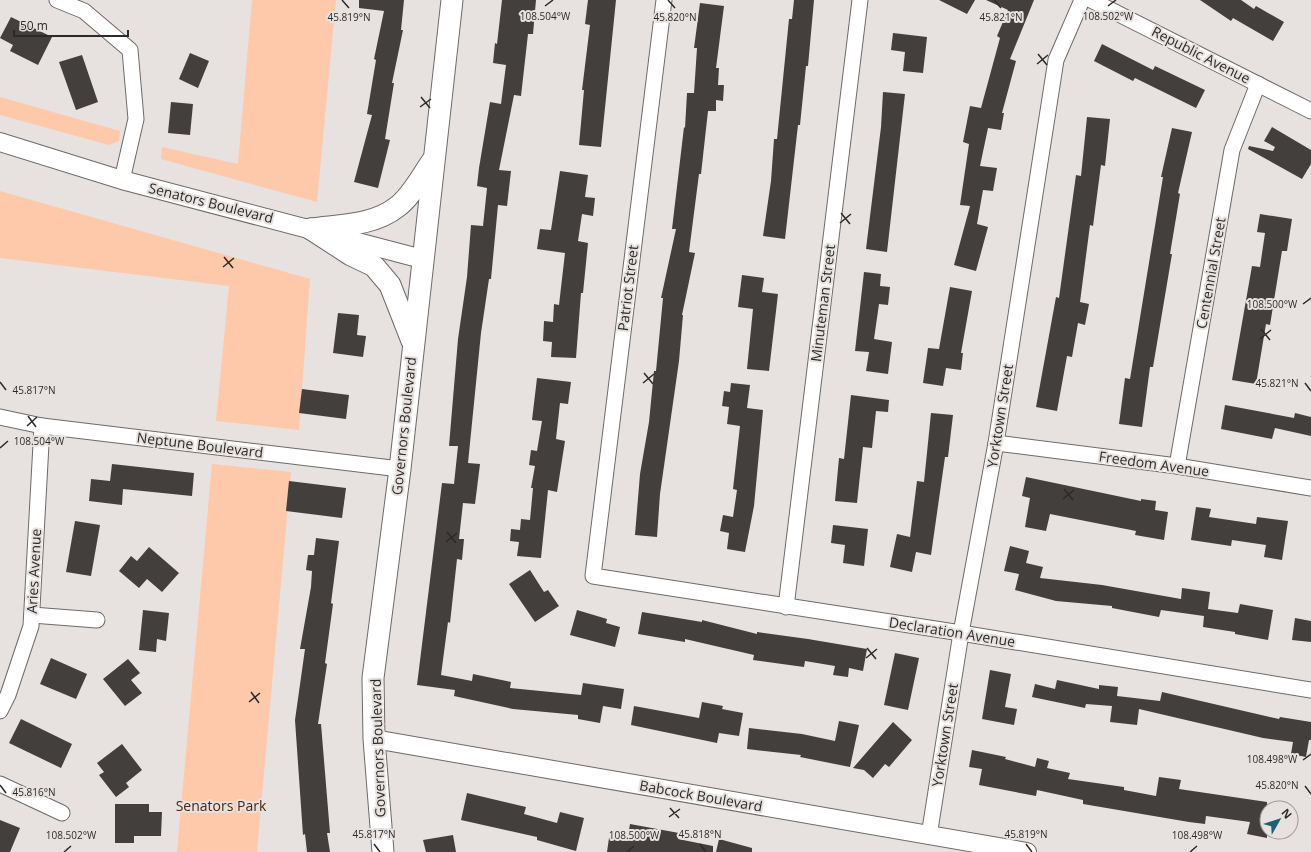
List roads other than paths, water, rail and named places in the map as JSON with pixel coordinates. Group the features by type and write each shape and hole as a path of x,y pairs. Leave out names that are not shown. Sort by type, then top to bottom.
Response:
{"main road":[{"name":"Governors Boulevard","path":"383,852 374,739 374,678 400,469 422,259 452,0"},
{"path":"311,228 362,223 381,217 398,207 434,159"},
{"path":"311,228 351,255 374,266 390,286 413,343"}],"street":[{"path":"57,0 84,11 130,50 136,119 122,180"},
{"name":"Patriot Street","path":"592,576 664,0"},
{"name":"Minuteman Street","path":"786,607 860,0"},
{"name":"Yorktown Street","path":"928,836 961,633 996,443 1056,60 1082,0"},
{"name":"Republic Avenue","path":"1091,0 1311,111"},
{"name":"Centennial Street","path":"1177,466 1232,150 1258,84"},
{"name":"Senators Boulevard","path":"0,142 122,180 311,228 422,259"},
{"name":"Neptune Boulevard","path":"0,417 42,426 400,469"},
{"name":"Aries Avenue","path":"0,711 13,682 31,626 42,426"},
{"name":"Freedom Avenue","path":"996,443 1177,466 1311,488"},
{"name":"Declaration Avenue","path":"592,576 961,633 1311,690"},
{"path":"32,615 97,620"},
{"name":"Babcock Boulevard","path":"374,739 1027,852"},
{"path":"0,784 62,813"}],"park label":[{"name":"Senators Park","path":"221,806"}]}
